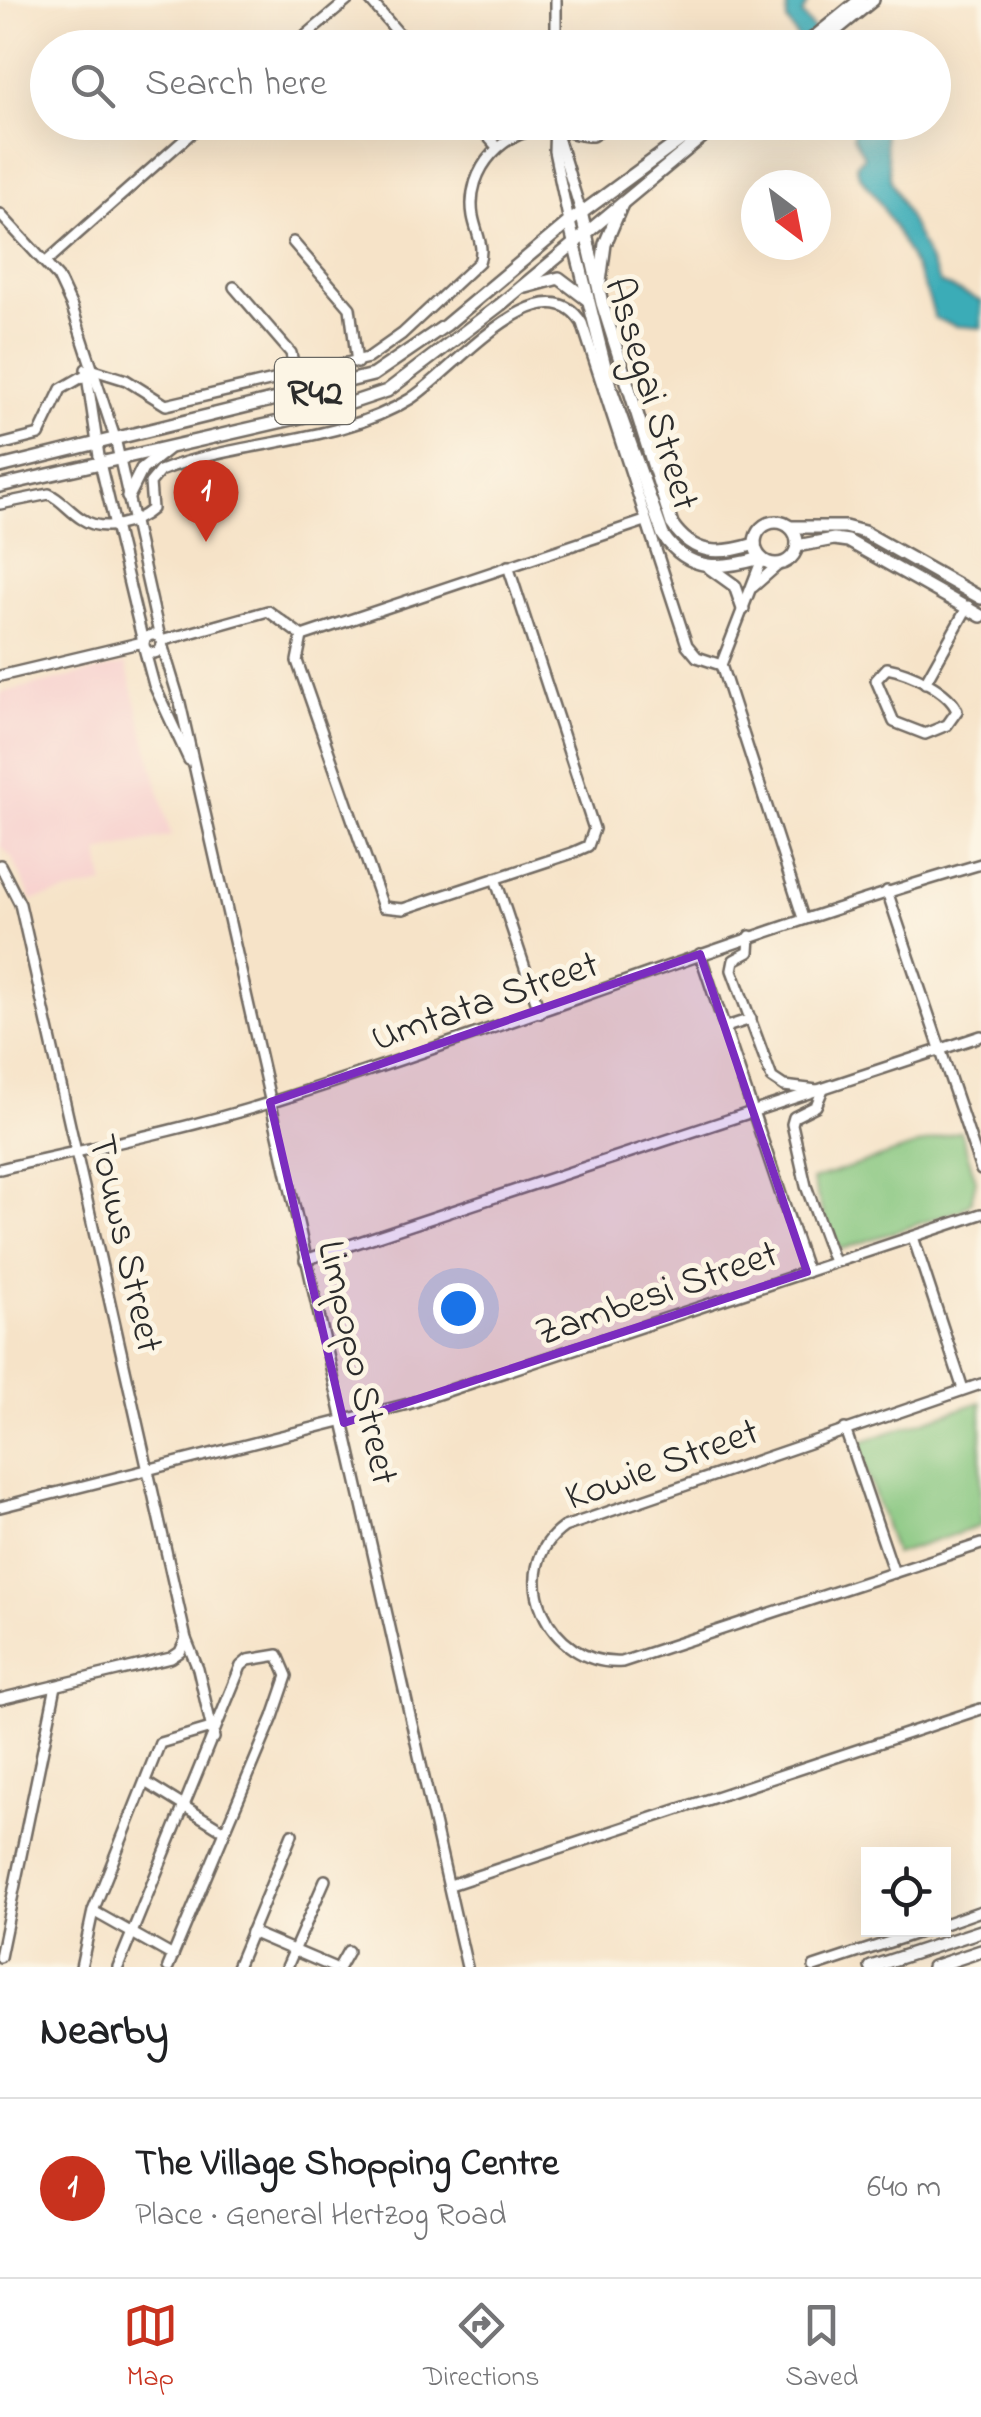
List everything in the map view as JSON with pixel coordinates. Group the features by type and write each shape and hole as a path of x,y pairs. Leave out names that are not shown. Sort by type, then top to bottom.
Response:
{"main road":[{"path":"833,30 860,0"},
{"path":"827,30 873,0"},
{"name":"R42","path":"0,467 374,375 446,325 581,212 680,140"},
{"name":"R42","path":"0,486 379,395 404,381 698,140"},
{"path":"510,296 540,281 559,278 595,298 606,244 623,200"},
{"name":"Assegai Street","path":"581,212 610,386 659,527 677,552 735,586 743,609"},
{"name":"Assegai Street","path":"569,222 672,524 699,550 715,553 755,544"},
{"path":"128,496 142,468 171,447"},
{"path":"761,558 755,544 764,526 777,522 790,527 845,527 864,532 978,596"},
{"path":"708,567 729,567 761,558 778,564 791,558 797,546 790,527"},
{"path":"797,546 834,539 848,541 981,616"},
{"path":"871,1967 981,1931"},
{"path":"933,1967 981,1951"}],"street":[{"path":"312,30 348,0"},
{"path":"370,0 396,30"},
{"path":"556,0 556,30"},
{"path":"46,262 184,140"},
{"path":"491,140 497,148"},
{"path":"0,445 39,436 58,393 90,372 126,380 158,403 176,404 356,363 402,334 472,270 482,251 473,218 473,187 497,148 512,140"},
{"path":"554,140 569,222"},
{"path":"559,140 581,212"},
{"path":"0,214 46,262 68,295 90,372"},
{"path":"293,242 350,308 356,363"},
{"path":"234,287 291,353 296,378"},
{"path":"0,504 51,494 85,522 114,526 134,520 152,509 150,483 160,470 386,413 438,379 506,321 544,300 566,304 582,323 686,645 697,657 721,664"},
{"name":"Limpopo Street","path":"90,372 115,438 195,771 467,1967"},
{"name":"Limpopo Street","path":"90,372 100,463 154,685 195,771"},
{"path":"302,636 645,521"},
{"path":"761,558 721,664 803,918"},
{"path":"748,594 778,564"},
{"path":"302,636 297,661 381,904 403,909 584,849 594,834 508,566"},
{"path":"925,683 967,608 978,596"},
{"path":"0,676 144,645 149,635 161,641 268,610 302,636"},
{"path":"893,668 925,683 953,702 957,711 940,730 925,734 903,729 886,708 877,688 878,675 893,668"},
{"name":"Umtata Street","path":"0,1169 270,1102 540,1013 803,918 981,864"},
{"name":"Touws Street","path":"0,865 20,904 186,1639 198,1669 212,1733"},
{"path":"495,878 540,1013"},
{"path":"887,891 981,1170"},
{"path":"750,936 749,952 734,960 732,970 774,1080 822,1090"},
{"path":"700,954 784,1193 807,1272"},
{"path":"726,1027 751,1019"},
{"path":"306,1260 981,1036"},
{"path":"822,1090 816,1106 792,1121 806,1186 834,1262"},
{"path":"784,1193 806,1186"},
{"name":"Zambesi Street","path":"0,1508 344,1423 981,1214"},
{"path":"912,1237 963,1390"},
{"name":"Kowie Street","path":"981,1384 564,1527 552,1538 540,1560 537,1584 541,1608 557,1636 579,1656 622,1662 981,1544"},
{"path":"845,1429 894,1573"},
{"path":"0,1699 171,1658 180,1652 186,1639"},
{"path":"118,1967 241,1666 248,1660 277,1654 287,1676 168,1967"},
{"path":"0,1957 56,1686"},
{"path":"450,1886 981,1709"},
{"path":"81,1967 92,1910 162,1741 212,1733"},
{"path":"144,1782 224,1831"},
{"path":"237,1967 292,1834"},
{"path":"287,1967 325,1880"},
{"path":"92,1910 173,1956"},
{"path":"951,1922 981,1911"},
{"path":"251,1932 336,1967 348,1951"},
{"path":"814,1967 905,1937"}],"highlighted area":[{"path":"700,954 807,1272 344,1423 270,1102"}],"shaded area":[{"path":"126,664 171,836 99,852 104,884 32,900 13,859 0,845 0,693"}],"green space":[{"path":"960,1131 976,1180 971,1202 961,1210 842,1249 832,1242 812,1180"},
{"path":"981,1402 981,1526 895,1554 857,1443"}],"water":[{"path":"787,0 809,0 802,15 814,30 793,30 787,21"},
{"path":"855,140 885,140 891,181 940,283 981,301 981,328 956,326 934,318 908,253 859,173 856,165 864,156"}],"place":[{"name":"The Village Shopping Centre","path":"206,542"}]}
